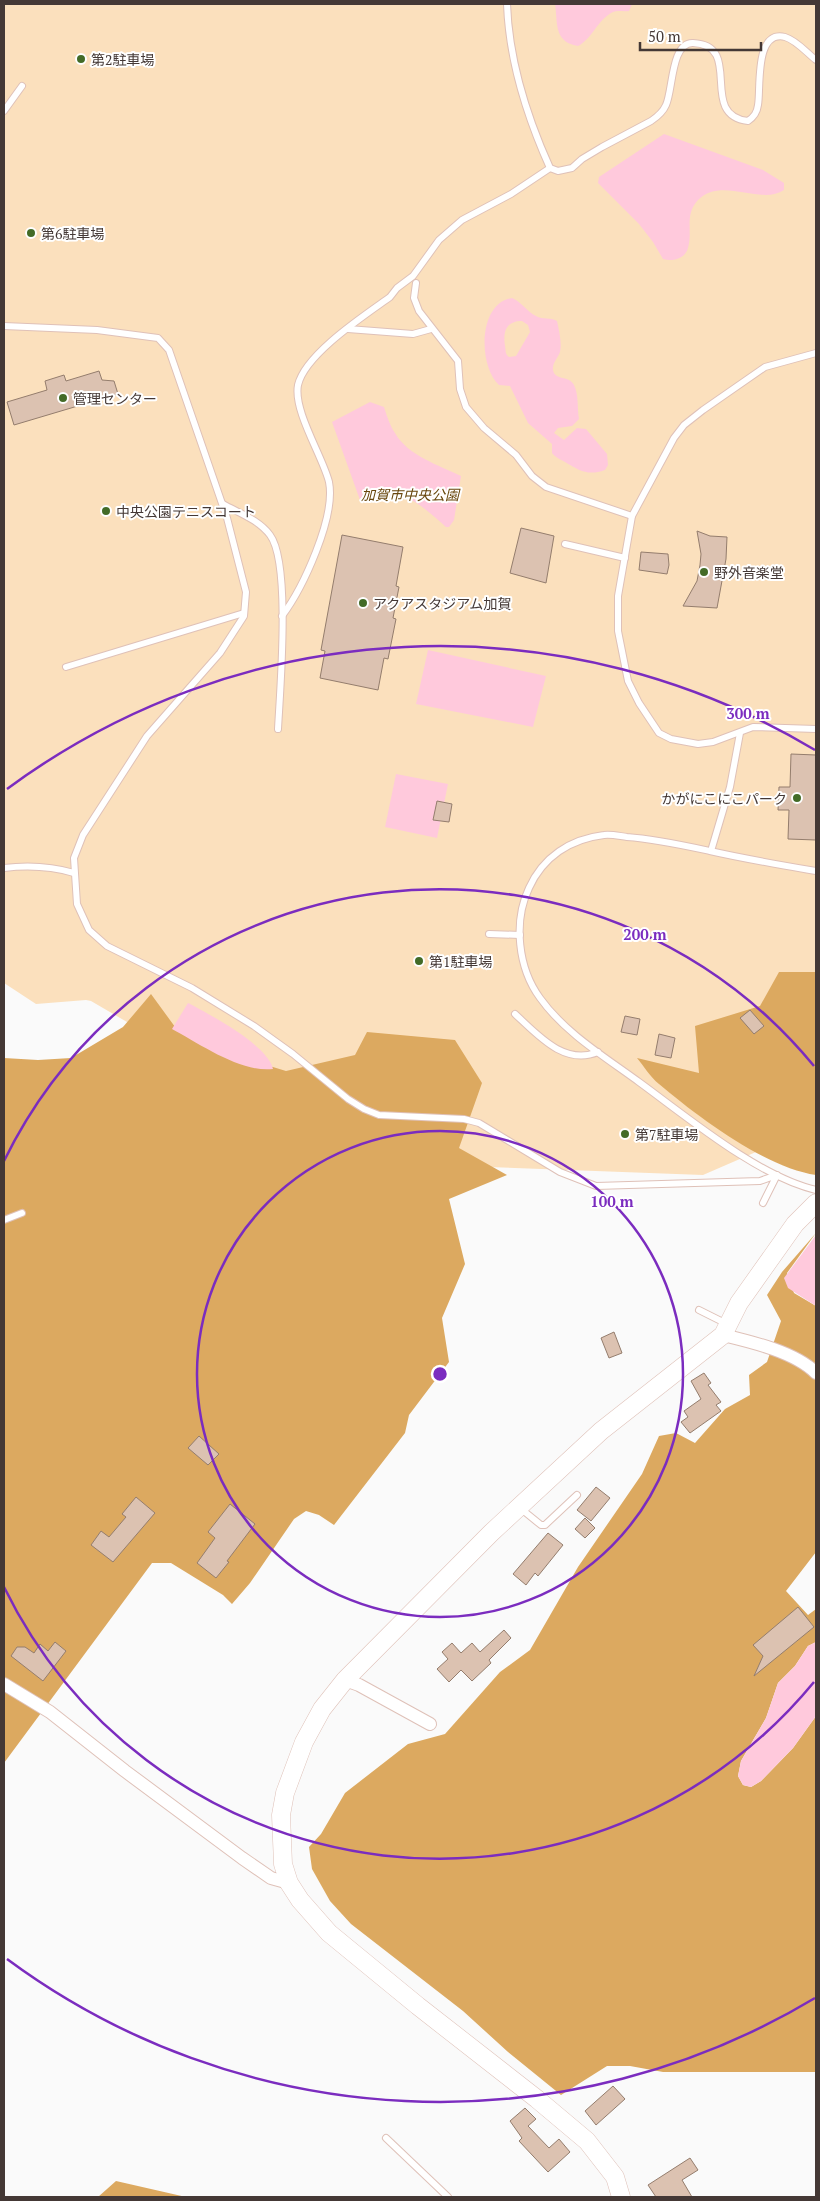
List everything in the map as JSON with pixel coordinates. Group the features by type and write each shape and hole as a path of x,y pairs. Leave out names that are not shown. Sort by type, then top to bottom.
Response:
{"street":[{"path":"621,2197 615,2177 587,2141 538,2099 418,2006 329,1933 300,1900 289,1883 281,1851 281,1815 285,1793 304,1742 322,1709 345,1680 519,1507 601,1431 725,1330 739,1303 795,1224 816,1203"},
{"path":"725,1330 789,1356 810,1367 816,1373"},
{"path":"345,1680 430,1724"},
{"path":"4,1684 50,1712 125,1771 242,1858 271,1878 289,1883"}],"lane":[{"path":"507,4 507,21 530,121 550,168 558,171 572,168 582,159 660,115 666,105 675,63 681,48 690,43 702,44 713,50 720,61 724,108 729,114 748,121 755,116 758,106 761,57 767,45 773,39 783,36 795,42 816,60"},
{"path":"4,111 22,86"},
{"path":"282,616 300,585 326,525 329,503 329,482 301,410 298,385 307,367 319,352 413,276 439,240 462,220 511,194 550,168"},
{"path":"416,283 414,298 419,311 431,329 458,361 460,389 466,406 484,428 516,455 532,476 546,487 632,516"},
{"path":"4,326 97,330 158,338 169,350 223,504 246,592 244,613 236,631 220,653 147,736 110,790 83,835 74,858 74,873 77,904 89,930 107,946 192,988 246,1021 293,1054 320,1078 364,1110 379,1116 464,1119 479,1123 560,1172 596,1186 760,1181 777,1175"},
{"path":"348,329 412,334 431,329"},
{"path":"816,353 765,367 742,381 684,425 674,438 632,516 618,596 618,632 628,681 651,724 659,733 671,739 698,744 713,742 753,727 816,729"},
{"path":"223,504 259,524 272,537 277,555 283,596 278,729"},
{"path":"565,544 625,558"},
{"path":"66,667 244,613"},
{"path":"711,851 730,787 740,733"},
{"path":"816,871 711,851 675,842 605,835 584,839 565,847 548,858 533,878 524,898 520,923 526,974 539,997 556,1018 598,1052 736,1152 777,1175 816,1190"},
{"path":"4,868 23,866 44,867 74,873"},
{"path":"489,934 520,935"},
{"path":"515,1014 545,1042 567,1054 586,1057 598,1052"},
{"path":"763,1203 777,1175"},
{"path":"5,1216 22,1213"},
{"path":"699,1310 725,1330"},
{"path":"519,1507 541,1525 545,1525 577,1495"},
{"path":"386,2138 448,2197"}],"green space":[{"name":"加賀市中央公園","path":"4,4 816,4 816,1126 703,1175 488,1167 151,1036 91,1001 36,1004 4,983"}],"shaded area":[{"path":"555,4 632,4 629,11 615,11 608,15 588,38 578,46 570,44 561,36 558,30"},
{"path":"664,134 763,170 784,183 784,190 775,194 764,195 730,191 708,193 698,200 691,211 689,242 684,255 678,259 663,259 639,224 598,183 599,177"},
{"path":"512,298 536,316 557,321 561,348 553,365 553,370 556,376 569,380 574,385 579,419 572,426 558,428 554,433 564,440 577,428 586,429 607,454 608,465 605,470 594,473 584,472 555,456 552,453 552,444 528,423 510,386 499,385 492,376 487,364 485,336 487,323 493,311 501,302","holes":["522,321 528,325 530,332 516,356 509,357 506,353 504,341 506,329 509,325 516,322"]},
{"path":"370,402 384,407 393,430 408,448 425,459 461,476 454,520 449,527 446,527 412,500 404,497 385,494 360,500 332,422"},
{"name":"アクアスタジアム加賀","path":"428,650 546,676 533,727 416,704"},
{"path":"396,774 448,784 437,838 385,827"},
{"path":"779,972 816,972 816,1175 776,1162 733,1139 659,1084 637,1058 699,1073 695,1026 760,1006"},
{"path":"151,994 178,1031 253,1061 286,1071 355,1055 367,1032 455,1040 482,1083 459,1148 507,1175 449,1199 465,1264 442,1318 449,1362 409,1415 405,1433 334,1525 319,1515 306,1511 294,1519 250,1583 232,1604 223,1595 171,1563 152,1563 4,1763 4,1058 38,1060 71,1058 123,1027"},
{"path":"188,1003 223,1022 249,1040 261,1050 273,1069 248,1067 234,1062 172,1029"},
{"path":"816,1233 787,1273 794,1293 816,1306 816,1552 786,1591 808,1615 816,1609 816,1642 808,1646 795,1666 778,1683 766,1718 741,1761 738,1776 743,1785 751,1787 761,1781 793,1748 816,1716 816,2072 663,2072 630,2066 607,2066 561,2095 508,2052 463,2011 351,1924 330,1901 312,1869 309,1847 321,1834 345,1793 408,1744 445,1734 500,1672 530,1650 578,1567 642,1474 659,1436 676,1433 695,1443 725,1409 750,1395 749,1375 767,1362 781,1321 767,1295 782,1272"},
{"path":"816,1235 816,1306 788,1288 784,1278"},
{"path":"816,1642 816,1716 793,1748 761,1781 751,1787 743,1785 738,1776 741,1761 766,1718 778,1683 795,1666 808,1646"},
{"path":"116,2181 186,2197 98,2197"}],"building":[{"name":"管理センター","path":"99,371 102,380 114,381 118,394 14,425 7,402 47,390 45,381 64,375 66,381"},
{"path":"521,528 554,536 546,583 510,573"},
{"path":"697,531 710,536 727,537 726,559 717,608 683,606 697,581 700,565 701,554"},
{"name":"アクアスタジアム加賀","path":"342,535 403,547 396,586 399,587 393,618 396,619 388,659 384,658 378,690 320,678 325,651 321,650"},
{"path":"641,552 668,554 669,565 667,574 639,570"},
{"name":"かがにこにこパーク","path":"791,754 816,755 816,840 788,839 789,810 778,810 779,787 790,787"},
{"path":"437,801 452,804 449,822 433,820"},
{"path":"750,1010 764,1026 754,1034 740,1018"},
{"path":"625,1016 640,1019 637,1035 621,1032"},
{"path":"659,1034 675,1038 671,1058 655,1055"},
{"path":"614,1332 622,1353 609,1358 601,1338"},
{"path":"704,1373 711,1383 708,1385 721,1402 716,1405 721,1411 690,1433 681,1422 688,1417 684,1411 701,1399 691,1381"},
{"path":"199,1436 219,1454 208,1465 188,1448"},
{"path":"596,1487 610,1498 591,1521 577,1510"},
{"path":"136,1497 155,1513 113,1562 91,1545 101,1531 109,1537 126,1517 122,1514"},
{"path":"230,1504 255,1524 216,1578 197,1563 215,1538 208,1532"},
{"path":"585,1518 595,1528 585,1538 575,1529"},
{"path":"548,1533 563,1545 538,1576 535,1573 526,1585 513,1574"},
{"path":"798,1607 814,1627 754,1676 763,1656 753,1645"},
{"path":"504,1630 511,1638 489,1660 491,1663 472,1681 461,1670 449,1682 437,1669 448,1659 442,1652 452,1643 461,1653 472,1643 480,1652"},
{"path":"55,1642 66,1651 43,1681 11,1656 17,1647 25,1647 34,1653 40,1644 48,1651"},
{"path":"613,2086 625,2099 596,2125 585,2111"},
{"path":"525,2108 536,2119 528,2126 549,2148 559,2139 570,2152 548,2172 519,2141 522,2138 510,2121"},
{"path":"690,2158 698,2170 682,2180 692,2197 656,2197 648,2185"}],"place":[{"name":"第2駐車場","path":"81,59"},
{"name":"第6駐車場","path":"31,233"},
{"name":"管理センター","path":"63,398"},
{"name":"中央公園テニスコート","path":"106,511"},
{"name":"野外音楽堂","path":"704,572"},
{"name":"アクアスタジアム加賀","path":"363,603"},
{"name":"かがにこにこパーク","path":"797,798"},
{"name":"第1駐車場","path":"419,961"},
{"name":"第7駐車場","path":"625,1134"}]}
